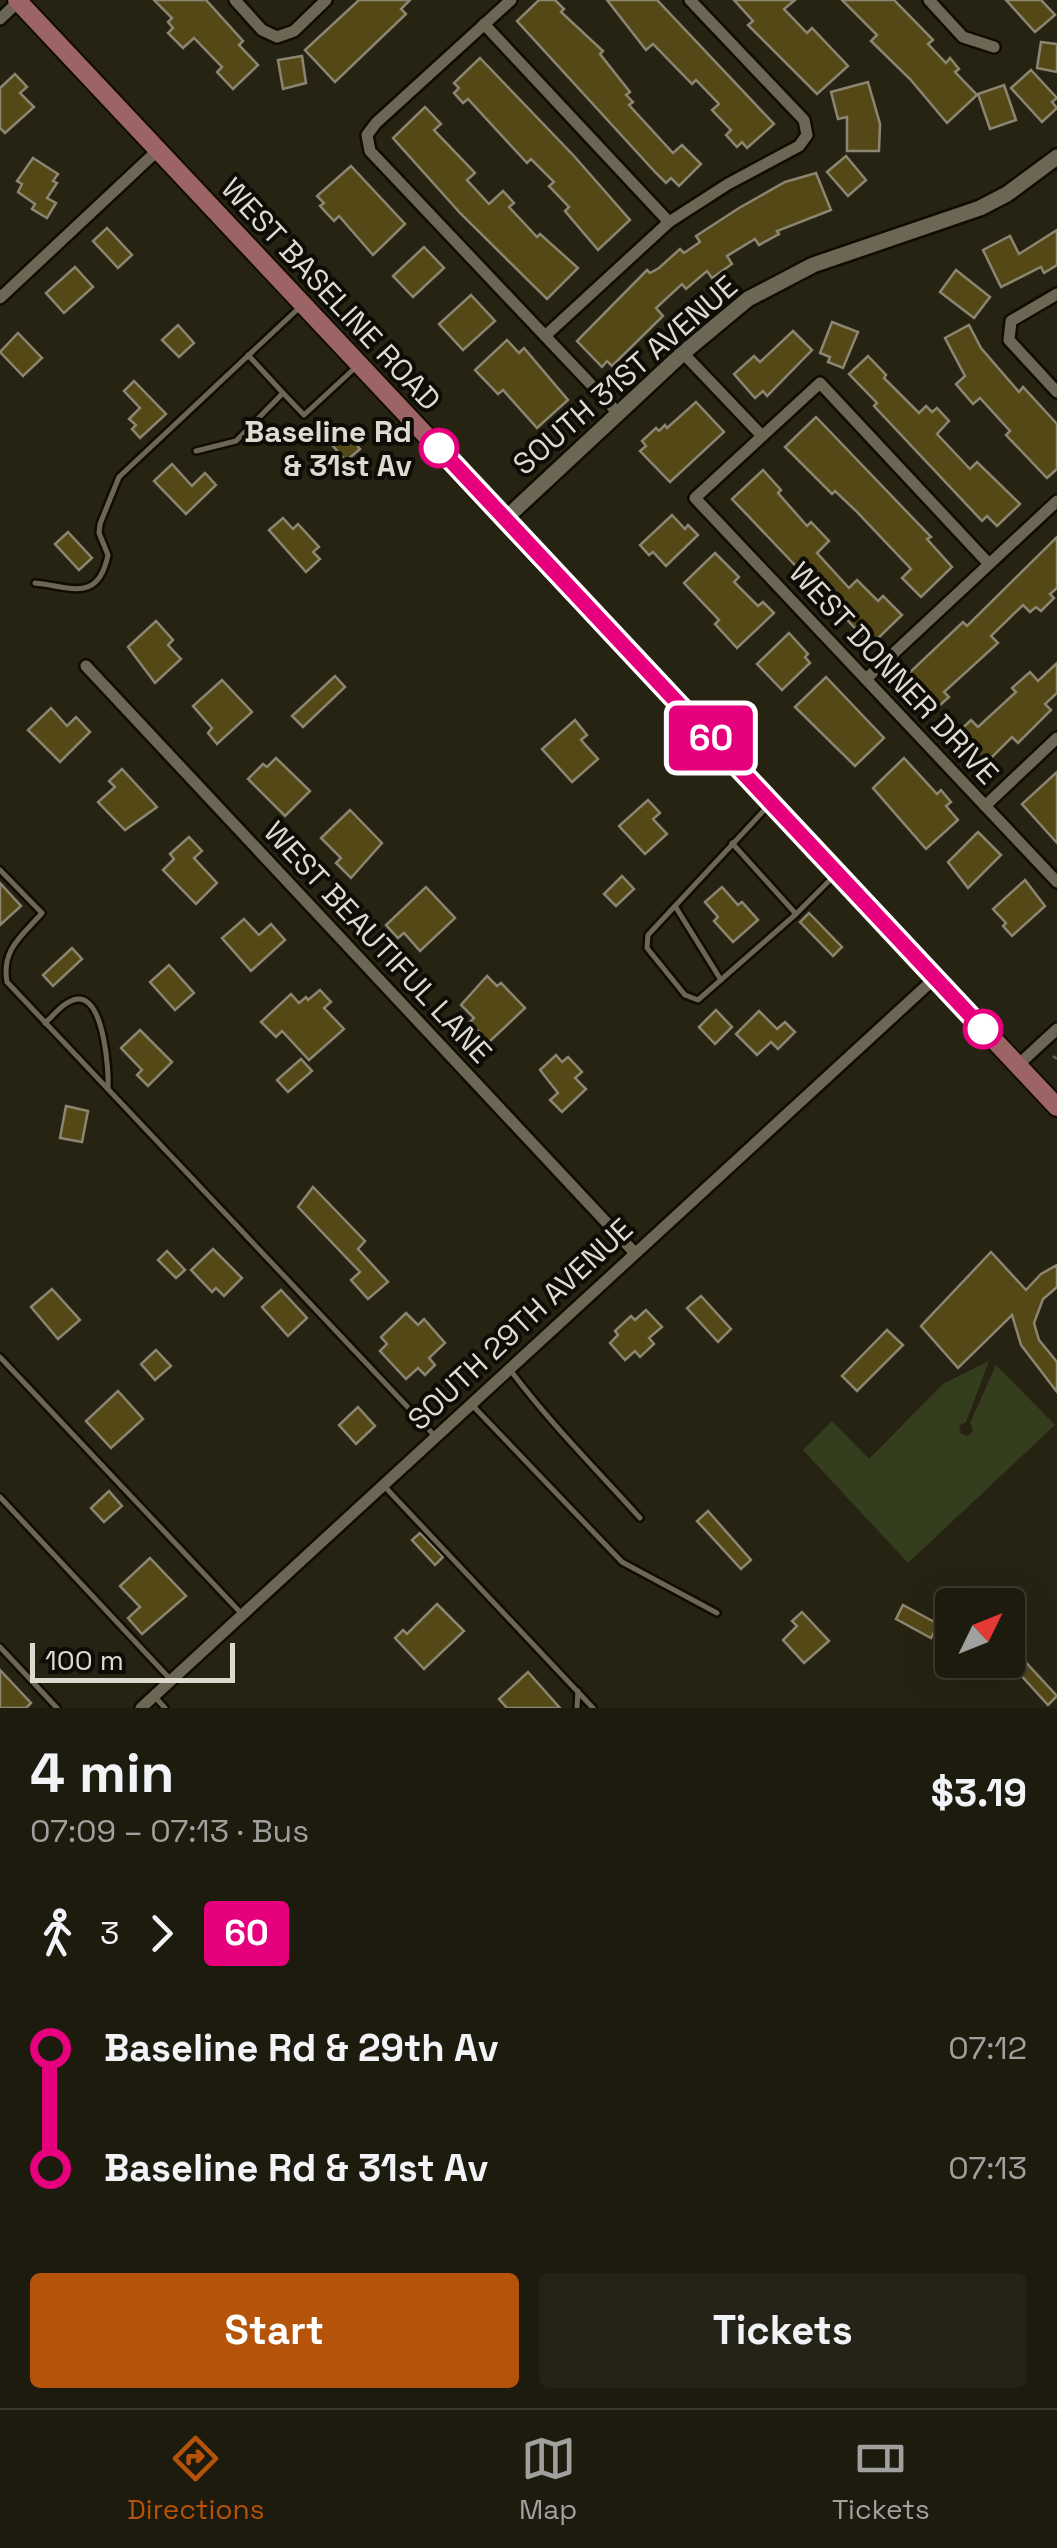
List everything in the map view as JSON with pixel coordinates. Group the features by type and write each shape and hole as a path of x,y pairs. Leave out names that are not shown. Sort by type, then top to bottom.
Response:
{"main road":[{"name":"WEST BASELINE ROAD","path":"20,0 1057,1106"}],"street":[{"path":"0,20 20,0"},
{"path":"235,0 262,30 276,37 294,31 326,0"},
{"path":"510,0 376,123 367,136 370,151 618,414"},
{"path":"545,336 668,222 799,146 807,135 804,120 690,0"},
{"path":"928,0 964,37 994,47"},
{"path":"484,24 668,222"},
{"path":"0,298 158,150"},
{"name":"SOUTH 31ST AVENUE","path":"506,518 683,353 748,300 813,265 980,208 1008,194 1057,157"},
{"path":"1057,294 1011,321 1009,340 1057,392"},
{"path":"683,353 762,436 820,382 989,564"},
{"name":"WEST DONNER DRIVE","path":"762,436 695,498 1057,882"},
{"path":"866,679 1057,501"},
{"name":"WEST BEAUTIFUL LANE","path":"86,666 634,1252"},
{"path":"985,806 1057,738"},
{"name":"SOUTH 29TH AVENUE","path":"141,1708 935,978"},
{"path":"1017,1066 1057,1028"}],"lane":[{"path":"35,583 84,590 99,578 108,555 99,534 100,524 120,478 303,304"},
{"path":"248,355 304,415 360,364"},
{"path":"196,451 236,442 283,394"},
{"path":"771,803 648,935 647,948 684,996 698,1000 837,873"},
{"path":"732,843 796,914"},
{"path":"0,870 42,913 10,946 4,968 7,982 436,1437"},
{"path":"675,906 721,980"},
{"path":"46,1023 66,1004 78,999 88,1002 95,1011 108,1056 108,1090"},
{"path":"0,1357 242,1615"},
{"path":"509,1368 549,1422 586,1455 640,1518"},
{"path":"471,1404 622,1562 717,1613"},
{"path":"383,1485 593,1708"},
{"path":"0,1497 171,1680"},
{"path":"0,1647 57,1708"},
{"path":"576,1708 578,1691"},
{"path":"154,1696 165,1708"}],"green space":[{"path":"989,1361 966,1422 959,1426 961,1434 968,1436 973,1431 970,1423 996,1365 1055,1425 908,1563 803,1450 832,1421 869,1459 943,1384"}],"building":[{"path":"154,0 206,0 243,41 239,45 258,65 233,89 217,72 222,67 194,38 183,48 168,33 173,28 168,22 172,18"},
{"path":"359,0 410,0 401,9 406,14 335,82 305,50"},
{"path":"539,0 555,0 564,9 561,12 603,51 600,54 630,92 626,95 633,102 629,105 673,153 682,145 701,164 679,186 671,178 666,183 655,172 517,21"},
{"path":"607,0 657,0 774,124 747,148 742,142 737,147 726,135 731,130 712,110 719,104 696,80 692,84 653,44 646,50"},
{"path":"734,0 795,0 784,9 807,33 812,28 848,66 817,94 748,25 753,21"},
{"path":"842,0 894,0 933,40 928,44 946,63 950,58 959,69 955,72 977,95 947,123 871,41 877,35"},
{"path":"1006,0 1041,0 1055,15 1035,32"},
{"path":"1041,42 1057,44 1057,72 1037,68"},
{"path":"302,56 306,83 283,89 278,60"},
{"path":"480,58 630,220 598,250 565,211 569,207 549,186 554,182 531,159 527,163 468,99 463,103 454,93 459,88 454,83"},
{"path":"1031,70 1057,98 1052,102 1057,108 1042,122 1011,88"},
{"path":"15,74 27,87 20,93 34,107 5,133 0,128 0,88"},
{"path":"868,82 880,124 879,151 847,151 847,117 838,119 831,92"},
{"path":"1004,85 1016,120 990,129 978,94"},
{"path":"425,107 441,124 434,130 475,173 467,180 489,204 503,191 514,203 509,207 537,237 540,234 578,268 547,299 460,213 393,138"},
{"path":"846,156 866,180 848,196 827,172"},
{"path":"33,158 58,174 47,198 56,203 47,218 32,209 35,204 18,192 22,184 17,181"},
{"path":"351,166 405,224 373,255 339,216 334,221 320,206 324,203 317,196"},
{"path":"816,173 831,210 777,231 779,234 759,245 755,239 727,256 732,264 712,278 707,271 686,289 682,284 656,308 663,316 612,366 607,361 602,367 577,341 647,270 650,273 659,268 680,249 684,253 700,242 696,236 739,208 785,182"},
{"path":"107,228 132,255 118,268 93,241"},
{"path":"1057,230 1057,265 1044,273 1041,267 1001,287 983,250 1010,236 1019,254"},
{"path":"424,247 444,268 413,297 393,276"},
{"path":"75,267 93,287 64,313 46,293"},
{"path":"956,270 990,297 974,318 940,292"},
{"path":"471,295 495,321 463,350 439,324"},
{"path":"832,322 858,332 843,368 828,362 830,357 820,353"},
{"path":"178,325 194,343 179,357 162,340"},
{"path":"969,325 981,348 1019,392 1023,387 1057,424 1057,469 1047,478 1006,435 1010,431 980,398 973,404 956,384 965,376 945,338"},
{"path":"793,331 812,350 767,396 763,391 755,398 734,374 754,356 760,362"},
{"path":"18,333 42,358 23,376 0,352"},
{"path":"507,340 519,353 524,348 568,400 537,428 503,390 498,394 475,370"},
{"path":"868,356 919,413 926,406 932,412 937,408 949,421 937,434 970,469 977,462 1020,504 997,526 987,516 982,521 849,374"},
{"path":"134,381 166,414 140,438 132,429 136,425 129,419 140,408 124,391"},
{"path":"696,402 724,432 670,482 640,451 646,446 642,441 656,428 667,428"},
{"path":"816,417 931,537 927,539 952,567 921,597 902,578 911,569 856,511 835,491 832,494 785,447"},
{"path":"347,433 360,449 346,461 333,446"},
{"path":"172,464 192,486 205,473 216,485 186,514 154,481"},
{"path":"763,470 807,526 811,522 829,541 817,553 849,588 857,580 878,601 883,596 902,615 871,645 732,499"},
{"path":"672,515 685,529 688,525 698,535 666,566 640,545"},
{"path":"283,518 293,529 298,524 319,547 313,552 320,559 306,572 269,530"},
{"path":"68,532 92,558 79,570 55,544"},
{"path":"1057,537 1057,588 1050,594 1054,598 1041,611 1036,607 1030,612 1023,605 991,636 998,643 944,692 949,697 929,715 905,689 913,682 907,675 963,622 967,626"},
{"path":"715,553 739,577 734,582 758,606 763,602 774,613 737,648 715,624 719,620 684,583"},
{"path":"156,621 173,640 168,645 181,659 155,683 128,647"},
{"path":"789,633 808,654 805,657 810,663 782,690 757,664"},
{"path":"1057,663 1057,693 1045,704 1051,710 1018,743 1012,737 981,768 952,738 971,720 978,727 1016,692 1012,688 1030,672 1038,681"},
{"path":"335,676 345,687 303,727 292,716"},
{"path":"826,677 884,738 855,766 795,707"},
{"path":"222,680 252,712 217,744 208,733 212,728 193,706"},
{"path":"51,708 67,726 76,717 90,732 60,762 28,730"},
{"path":"575,720 587,735 581,740 598,759 572,782 542,749"},
{"path":"276,758 310,791 285,816 248,779"},
{"path":"904,758 937,794 941,790 951,802 946,806 958,820 926,849 873,788"},
{"path":"122,769 157,807 125,830 98,802 115,787 109,781"},
{"path":"1057,772 1057,843 1022,804"},
{"path":"648,800 660,813 653,819 667,834 645,854 619,826"},
{"path":"350,810 382,843 351,878 336,863 341,858 321,838"},
{"path":"978,832 1001,855 968,888 948,862"},
{"path":"189,837 202,851 194,858 217,883 196,904 163,870 174,859 170,854"},
{"path":"622,876 634,889 616,906 604,894"},
{"path":"1025,880 1045,906 1012,936 993,909"},
{"path":"0,883 21,906 0,925"},
{"path":"426,887 455,918 420,951 404,933 398,938 386,925"},
{"path":"722,887 758,920 733,942 714,921 718,917 705,902"},
{"path":"809,913 842,947 833,956 800,922"},
{"path":"244,919 259,935 271,924 285,940 251,971 222,938"},
{"path":"72,948 82,959 53,986 43,975"},
{"path":"169,965 194,993 175,1010 150,982"},
{"path":"487,976 497,986 501,983 525,1008 489,1042 470,1022 474,1018 461,1005"},
{"path":"320,990 331,1002 324,1008 344,1029 309,1060 282,1031 276,1037 261,1022 291,994 299,1003"},
{"path":"716,1010 732,1027 715,1044 699,1027"},
{"path":"759,1011 777,1029 785,1022 795,1032 778,1049 771,1042 757,1055 736,1034"},
{"path":"140,1030 172,1062 148,1086 137,1075 142,1070 121,1048"},
{"path":"556,1055 562,1062 568,1057 582,1072 575,1078 586,1089 562,1112 550,1100 558,1093 540,1070"},
{"path":"301,1059 312,1071 288,1092 277,1080"},
{"path":"66,1106 88,1111 82,1142 60,1138"},
{"path":"313,1187 365,1241 358,1249 388,1282 368,1299 351,1280 360,1272 298,1207"},
{"path":"213,1249 242,1278 224,1296 216,1288 212,1292 191,1270"},
{"path":"167,1251 185,1270 176,1278 158,1260"},
{"path":"991,1252 1026,1290 1041,1274 1057,1265 1057,1287 1043,1299 1034,1323 1039,1340 1057,1362 1057,1392 1021,1345 1012,1315 958,1368 921,1326"},
{"path":"52,1289 80,1320 58,1339 31,1307"},
{"path":"281,1290 307,1318 288,1336 262,1307"},
{"path":"701,1296 731,1329 718,1342 687,1308"},
{"path":"646,1310 662,1327 649,1338 654,1344 640,1357 635,1351 625,1360 610,1343 618,1335 615,1331 631,1316 635,1320"},
{"path":"406,1313 418,1325 424,1319 445,1343 429,1358 435,1365 425,1375 418,1368 406,1379 380,1351 387,1344 381,1337"},
{"path":"887,1330 903,1345 857,1391 842,1376"},
{"path":"156,1350 171,1366 155,1380 141,1364"},
{"path":"118,1391 143,1419 111,1448 86,1421"},
{"path":"358,1407 375,1426 356,1444 339,1425"},
{"path":"109,1491 122,1506 104,1522 91,1508"},
{"path":"708,1511 751,1560 741,1569 697,1521"},
{"path":"420,1533 443,1557 435,1565 412,1540"},
{"path":"150,1558 186,1596 142,1634 128,1618 140,1607 120,1586"},
{"path":"437,1604 464,1631 424,1669 395,1638 403,1630 407,1634"},
{"path":"903,1605 935,1622 935,1630 931,1638 896,1619"},
{"path":"802,1612 829,1641 804,1663 783,1640 797,1626 792,1621"},
{"path":"1025,1661 1057,1696 1048,1705 1023,1678"},
{"path":"0,1670 31,1703 26,1708 0,1708"},
{"path":"528,1672 560,1708 507,1708 499,1699"}],"bus line":[{"name":"60","path":"439,448 983,1029"}],"place":[{"name":"Baseline Rd & 31st Av","path":"439,448"}]}
